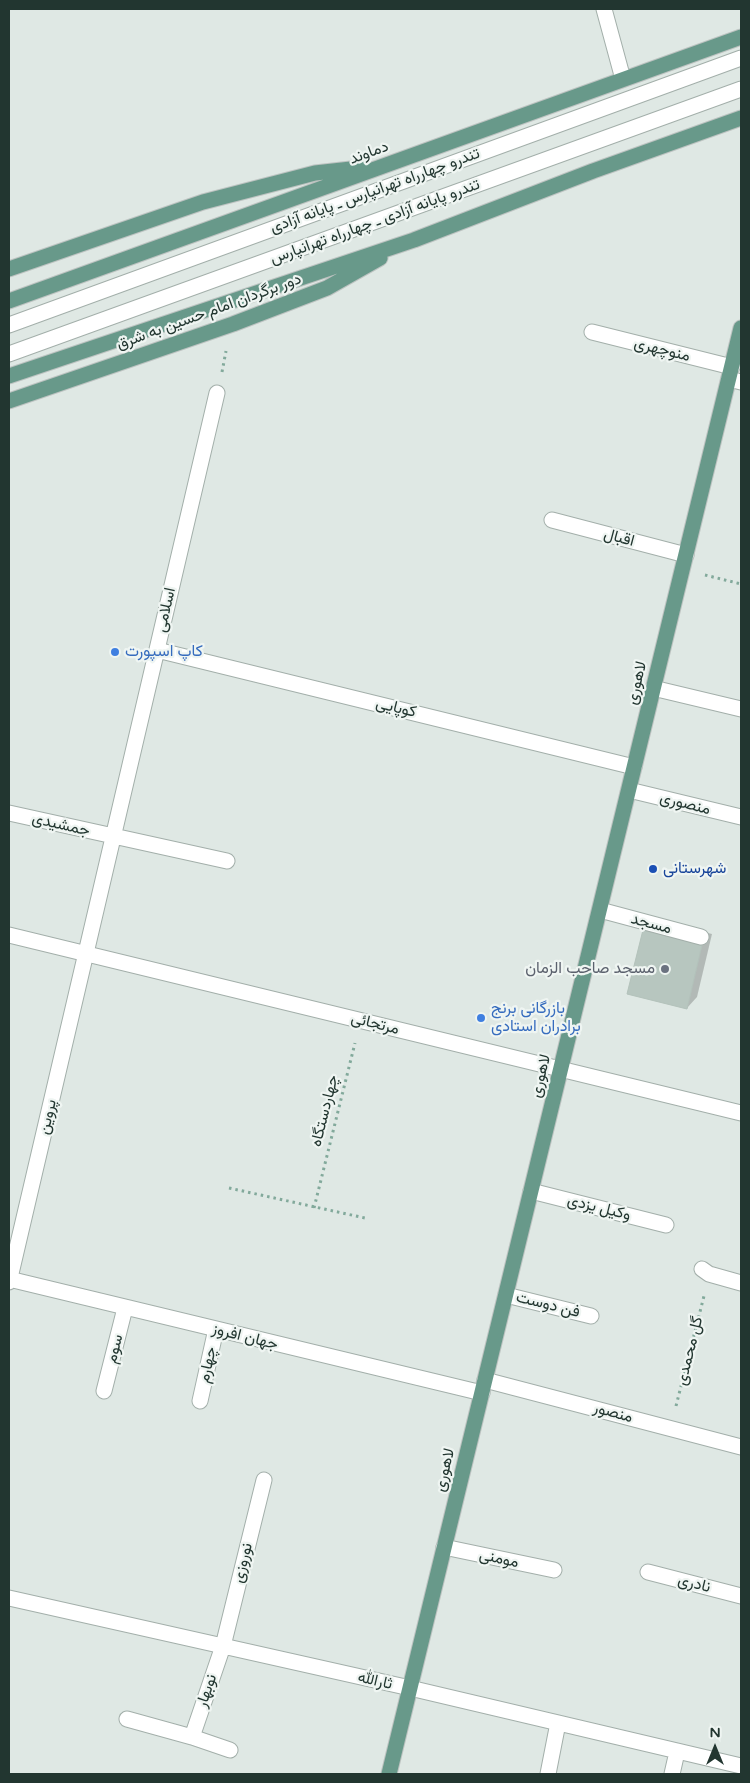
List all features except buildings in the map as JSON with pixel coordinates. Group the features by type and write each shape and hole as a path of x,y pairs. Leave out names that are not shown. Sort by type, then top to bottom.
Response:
{"main road":[{"name":"دماوند","path":"9,301 741,37"},
{"path":"9,376 414,240 593,171 741,118"},
{"path":"9,269 203,202 315,173 386,165"},
{"name":"دور برگردان امام حسین به شرق","path":"9,401 233,324 327,288 414,240"},
{"name":"لاهوری","path":"389,1774 684,562 734,376 741,328"}],"street":[{"path":"604,9 623,79"},
{"name":"تندرو چهارراه تهرانپارس ـ پایانه آزادی","path":"9,325 741,58"},
{"name":"تندرو پایانه آزادی ـ چهارراه تهرانپارس","path":"9,354 741,89"},
{"name":"منوچهری","path":"592,332 734,376"},
{"name":"اسلامی","path":"86,954 217,393"},
{"name":"اقبال","path":"552,520 684,562"},
{"name":"کوپایی","path":"157,650 634,767"},
{"path":"653,688 741,710"},
{"name":"منصوری","path":"629,790 741,817"},
{"name":"جمشیدی","path":"9,813 227,861"},
{"name":"مسجد","path":"600,910 702,937"},
{"name":"مرتجائی","path":"9,935 741,1113"},
{"name":"پروین","path":"9,1281 86,954"},
{"name":"وکیل یزدی","path":"531,1191 666,1225"},
{"path":"706,1272 741,1283"},
{"name":"جهان افروز","path":"9,1281 216,1329 483,1386"},
{"name":"فن دوست","path":"506,1295 591,1316"},
{"name":"سوم","path":"104,1391 125,1308"},
{"name":"چهارم","path":"200,1402 216,1329"},
{"name":"منصور","path":"483,1386 671,1428 741,1447"},
{"name":"نوروزی","path":"223,1646 264,1480"},
{"name":"مومنی","path":"444,1547 554,1570"},
{"name":"نادری","path":"648,1572 741,1596"},
{"name":"ثارالله","path":"9,1598 410,1688 741,1766"},
{"name":"نوبهار","path":"192,1737 223,1646"},
{"path":"127,1719 230,1750"},
{"path":"548,1774 558,1723"},
{"path":"672,1774 678,1752"}],"path":[{"path":"217,393 233,324"},
{"path":"684,562 741,584"},
{"name":"چهاردستگاه","path":"314,1208 360,1020"},
{"path":"229,1188 365,1218"},
{"name":"گل محمدی","path":"671,1428 706,1272"}],"place":[{"name":"کاپ اسپورت","path":"115,652"},
{"name":"شهرستانی","path":"653,869"},
{"name":"مسجد صاحب الزمان","path":"665,969"},
{"name":"بازرگانی برنج برادران استادی","path":"481,1018"}]}
